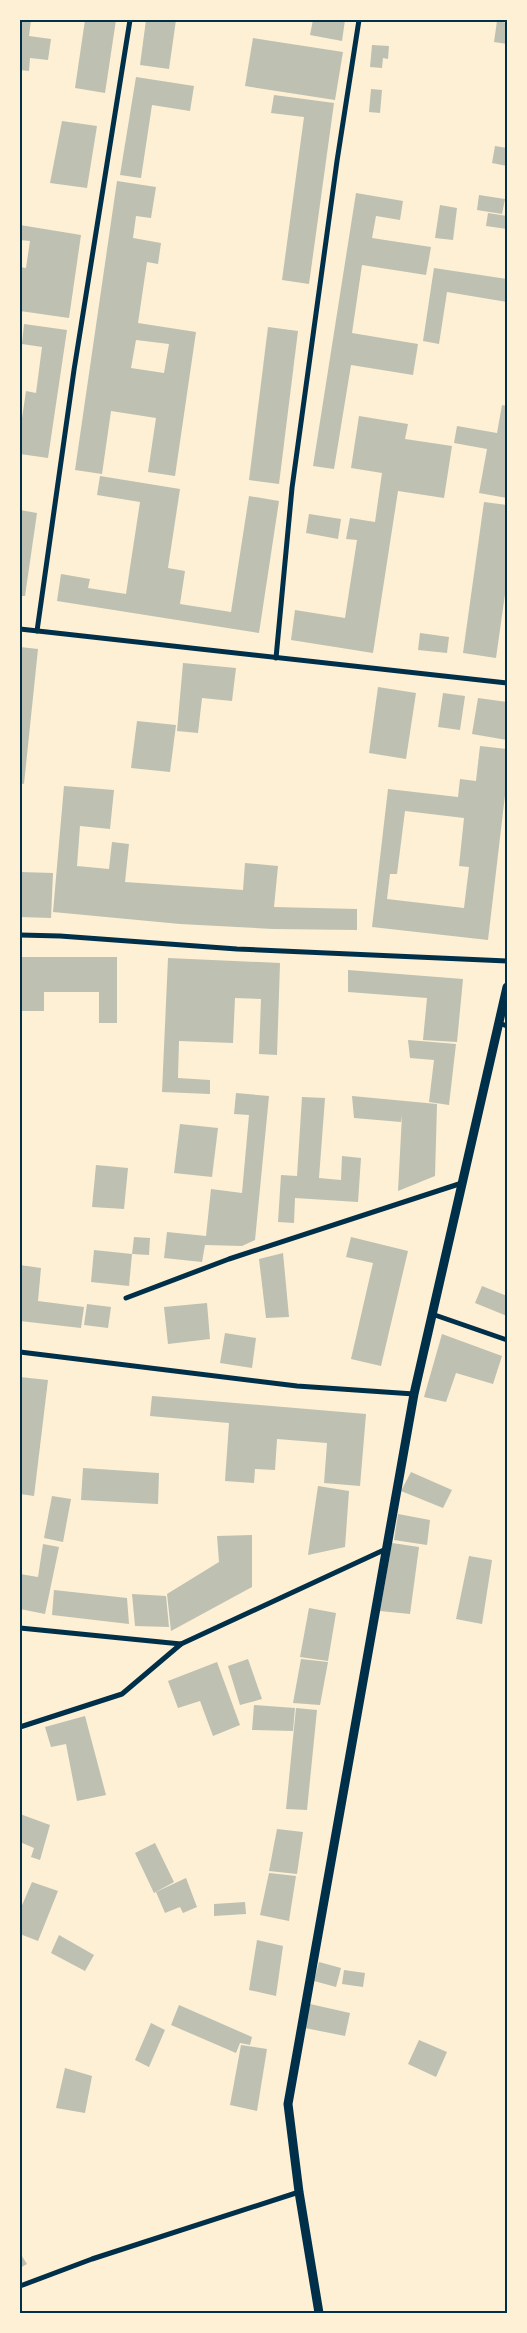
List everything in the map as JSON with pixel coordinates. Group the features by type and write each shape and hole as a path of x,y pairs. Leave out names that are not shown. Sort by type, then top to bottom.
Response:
{"street":[{"path":"37,631 74,370 130,20"},
{"path":"276,658 292,488 337,161 359,20"},
{"path":"20,629 507,683"},
{"path":"20,935 60,936 237,949 507,961"},
{"path":"320,2313 299,2192 288,2104 414,1394 462,1182 503,1025 507,987"},
{"path":"126,1298 229,1259 462,1182"},
{"path":"432,1314 507,1340"},
{"path":"20,1352 297,1386 414,1394"},
{"path":"20,1727 122,1694 181,1644 387,1548"},
{"path":"20,1628 181,1644"},
{"path":"20,2286 92,2259 299,2192"}],"building":[{"path":"20,20 31,20 29,36 51,39 48,60 30,58 29,71 20,70"},
{"path":"85,20 116,20 105,93 75,88"},
{"path":"146,20 176,20 169,69 140,65"},
{"path":"313,20 345,20 342,41 310,35"},
{"path":"497,21 507,23 507,44 494,42"},
{"path":"253,38 343,52 335,100 245,86"},
{"path":"372,45 389,46 388,59 383,58 382,68 370,67"},
{"path":"136,77 194,86 190,111 152,105 141,178 120,175"},
{"path":"371,89 382,90 380,113 369,112"},
{"path":"274,95 334,103 309,284 282,280 304,117 271,113"},
{"path":"62,121 97,126 87,188 50,183"},
{"path":"495,146 507,148 507,166 492,163"},
{"path":"117,181 156,187 151,218 136,216 133,238 161,243 158,264 147,262 138,323 196,332 175,476 148,472 156,418 111,411 102,474 75,470","holes":["136,340 169,344 164,373 131,368"]},
{"path":"356,193 403,201 400,220 376,216 372,238 431,247 426,275 362,265 352,333 418,344 413,375 351,365 334,469 313,466"},
{"path":"479,195 505,199 502,214 477,210"},
{"path":"440,205 457,208 453,240 435,238"},
{"path":"488,213 507,216 507,229 486,226"},
{"path":"20,225 81,235 69,318 20,311 20,267 26,268 30,241 20,240"},
{"path":"434,268 507,279 507,302 447,292 439,344 423,341"},
{"path":"24,324 67,330 48,458 20,454 20,432 26,391 36,393 42,347 22,344"},
{"path":"268,327 298,331 279,484 249,480"},
{"path":"502,405 507,406 507,498 479,493 487,449 454,443 457,426 497,433"},
{"path":"359,416 408,424 405,439 452,446 444,498 398,491 373,653 291,640 295,610 345,618 357,540 346,539 350,518 375,522 382,473 351,468"},
{"path":"100,476 180,489 168,568 185,571 180,604 231,612 249,496 279,501 259,633 57,601 61,574 90,579 88,588 126,594 140,502 97,495"},
{"path":"484,502 507,505 507,580 496,658 463,653"},
{"path":"20,510 37,513 25,596 20,596"},
{"path":"309,514 341,519 338,539 306,533"},
{"path":"420,633 449,637 447,653 418,650"},
{"path":"20,647 38,649 24,784 20,783"},
{"path":"183,663 236,668 232,701 202,698 198,733 177,731"},
{"path":"378,687 416,693 406,759 369,753"},
{"path":"443,693 465,696 460,730 438,727"},
{"path":"478,698 507,702 507,740 472,734"},
{"path":"137,721 176,725 170,772 131,768"},
{"path":"480,746 507,749 507,778 488,940 372,927 388,789 458,797 460,779 476,781","holes":["405,811 464,818 459,866 469,867 464,908 387,899 390,874 397,874"]},
{"path":"64,786 114,790 110,829 80,826 77,866 109,869 112,842 129,844 125,882 243,890 245,863 278,866 274,907 357,909 357,930 273,929 180,924 53,912"},
{"path":"20,872 53,873 51,918 20,917"},
{"path":"20,957 117,957 117,1023 99,1023 99,992 44,992 44,1011 20,1011"},
{"path":"168,958 280,963 277,1055 259,1054 261,999 235,998 233,1043 179,1041 178,1078 210,1080 210,1094 162,1092"},
{"path":"348,970 463,979 457,1042 423,1040 427,998 348,992"},
{"path":"408,1040 456,1044 449,1105 429,1102 434,1060 410,1058"},
{"path":"236,1093 269,1096 255,1240 242,1246 205,1245 202,1262 164,1258 167,1232 206,1236 211,1189 242,1193 249,1115 234,1114"},
{"path":"352,1096 437,1104 435,1176 398,1191 402,1115 401,1122 354,1118"},
{"path":"302,1097 325,1098 319,1178 341,1180 342,1156 361,1158 358,1202 295,1198 294,1223 278,1222 281,1175 297,1176"},
{"path":"180,1124 218,1128 212,1177 174,1173"},
{"path":"96,1165 128,1168 124,1209 92,1207"},
{"path":"134,1237 150,1238 149,1255 132,1254"},
{"path":"351,1237 408,1251 381,1366 351,1359 373,1263 346,1257"},
{"path":"94,1250 132,1254 129,1286 91,1282"},
{"path":"283,1253 289,1317 266,1318 259,1259"},
{"path":"20,1265 41,1268 38,1301 84,1307 81,1328 20,1321"},
{"path":"482,1286 507,1296 507,1316 475,1303"},
{"path":"207,1303 210,1339 168,1344 164,1307"},
{"path":"87,1304 111,1307 108,1328 84,1325"},
{"path":"225,1333 256,1338 252,1368 220,1363"},
{"path":"442,1334 502,1356 493,1384 456,1373 446,1402 424,1397"},
{"path":"20,1377 48,1380 34,1496 20,1494"},
{"path":"152,1396 366,1414 360,1486 324,1483 327,1443 277,1439 275,1470 255,1469 254,1483 225,1481 229,1423 150,1416"},
{"path":"83,1468 159,1473 158,1504 81,1500"},
{"path":"411,1472 452,1490 443,1508 401,1491"},
{"path":"318,1486 349,1491 345,1547 308,1555"},
{"path":"52,1496 71,1499 63,1542 44,1538"},
{"path":"398,1514 430,1520 427,1545 394,1540"},
{"path":"252,1535 252,1587 171,1631 167,1594 219,1562 217,1536"},
{"path":"392,1543 419,1547 410,1614 380,1611"},
{"path":"43,1544 59,1547 45,1614 20,1609 20,1574 38,1577"},
{"path":"469,1556 492,1560 482,1624 456,1619"},
{"path":"54,1590 127,1598 129,1624 52,1615"},
{"path":"132,1594 166,1596 169,1627 135,1626"},
{"path":"309,1608 336,1613 328,1661 300,1657"},
{"path":"248,1659 262,1699 240,1705 228,1666"},
{"path":"301,1659 328,1662 320,1705 293,1703"},
{"path":"217,1662 240,1725 213,1736 200,1701 178,1708 168,1681"},
{"path":"254,1705 295,1708 293,1731 252,1730"},
{"path":"296,1708 317,1710 307,1810 286,1809"},
{"path":"85,1716 106,1795 77,1801 66,1744 51,1747 45,1727"},
{"path":"20,1814 50,1825 40,1860 31,1857 34,1848 20,1842"},
{"path":"277,1829 303,1832 297,1874 269,1871"},
{"path":"155,1843 174,1882 154,1893 135,1853"},
{"path":"269,1873 296,1876 289,1921 260,1915"},
{"path":"186,1878 197,1907 183,1913 180,1907 165,1913 156,1892"},
{"path":"32,1882 58,1891 38,1941 20,1934 20,1910"},
{"path":"245,1902 246,1914 214,1916 214,1904"},
{"path":"59,1935 94,1955 85,1971 51,1953"},
{"path":"257,1940 283,1946 276,1996 249,1990"},
{"path":"319,1962 341,1968 336,1987 314,1981"},
{"path":"344,1970 365,1973 363,1987 342,1984"},
{"path":"310,2004 350,2013 345,2036 305,2028"},
{"path":"179,2005 252,2037 250,2045 240,2043 236,2053 171,2025"},
{"path":"151,2023 165,2030 149,2067 135,2060"},
{"path":"419,2040 447,2052 436,2077 408,2064"},
{"path":"241,2045 267,2049 257,2111 230,2105"},
{"path":"65,2068 92,2076 85,2113 56,2108"},
{"path":"20,2253 27,2264 20,2268"}]}
